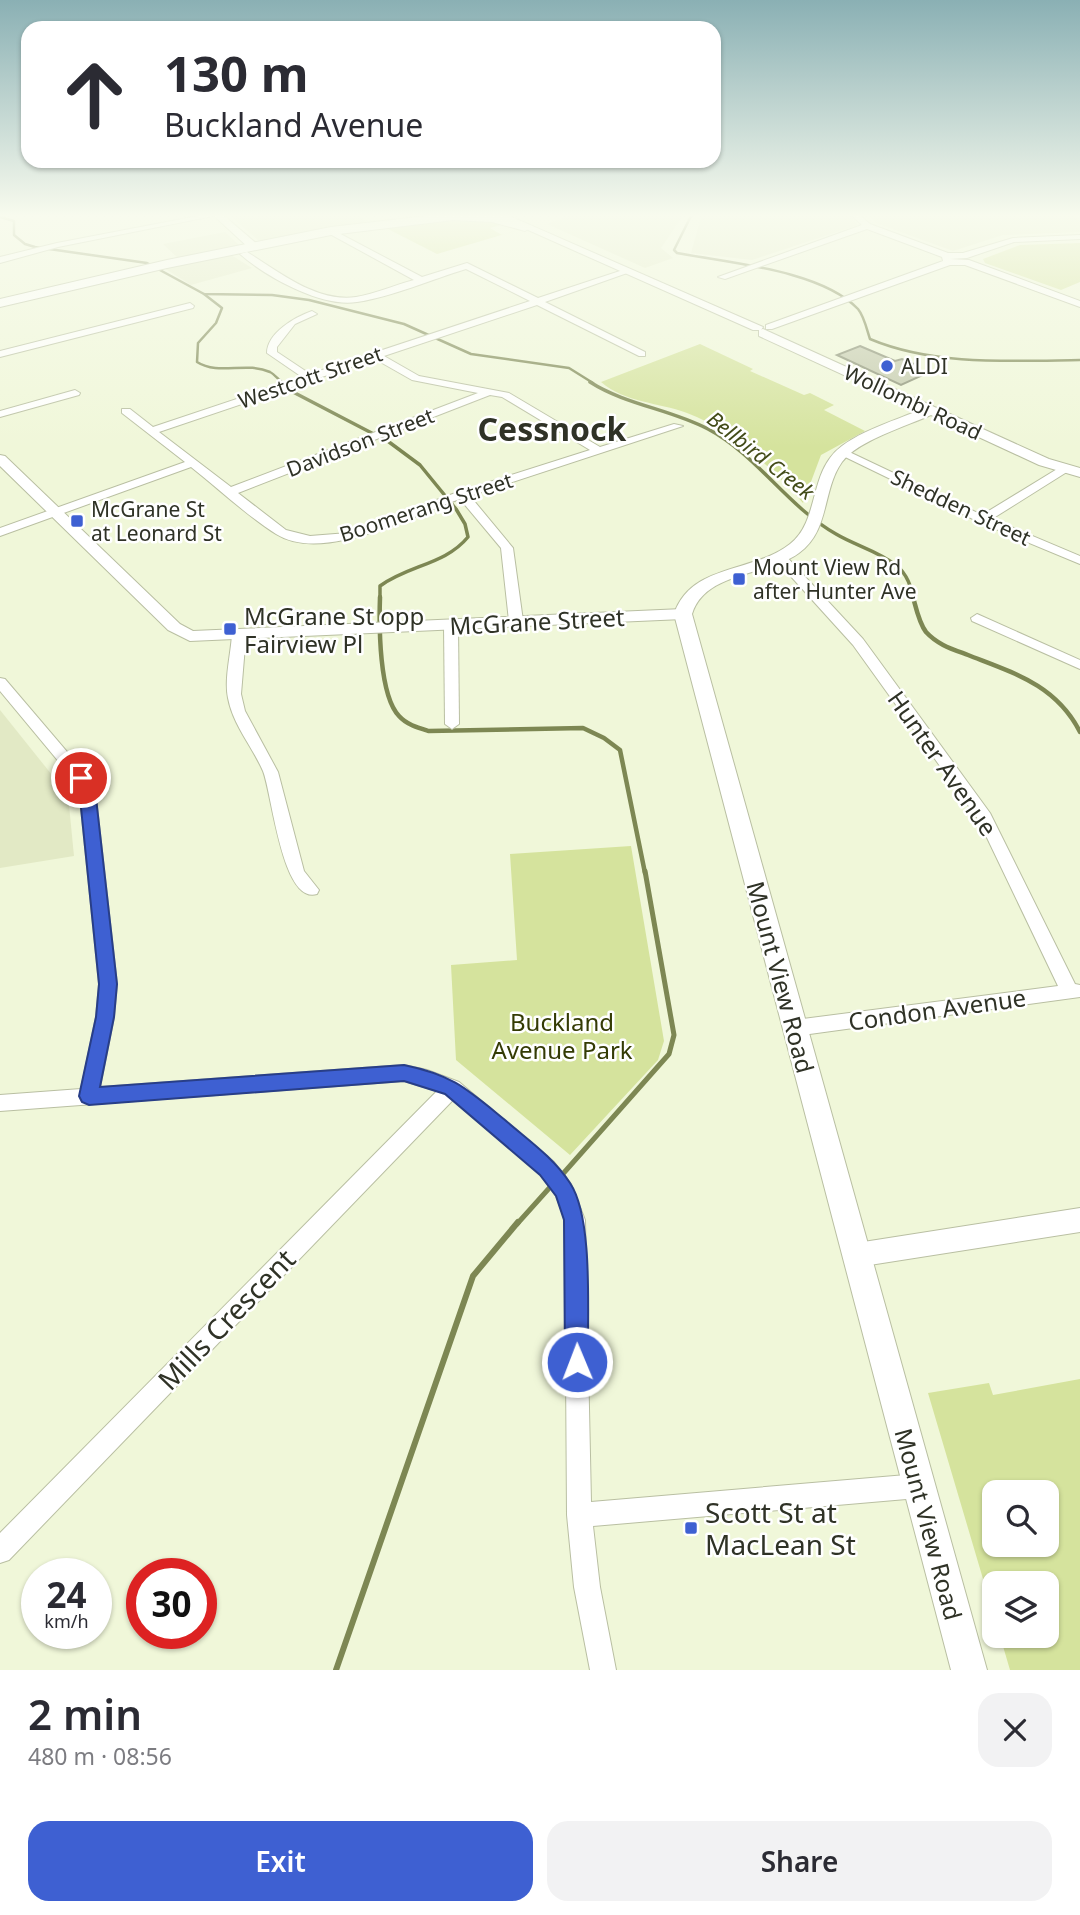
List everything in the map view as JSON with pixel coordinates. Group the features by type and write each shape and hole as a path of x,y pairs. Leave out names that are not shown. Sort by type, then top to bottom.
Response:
{"main road":[{"path":"0,303 47,292"},
{"name":"Wollombi Road","path":"676,292 765,329 1073,470"},
{"name":"Wollombi Road","path":"677,292 698,302"},
{"name":"Wollombi Road","path":"765,329 1044,462 1073,470"},
{"path":"903,393 931,410 967,422"},
{"path":"682,614 686,601 701,588 780,557 800,544 814,517 830,471 843,452 931,410"},
{"name":"Mount View Road","path":"682,614 969,1670"}],"street":[{"path":"310,292 330,299 356,300 382,292"},
{"path":"518,292 642,354"},
{"name":"Westcott Street","path":"153,430 560,292"},
{"path":"765,329 867,292"},
{"path":"1049,292 1080,304"},
{"path":"0,354 190,306"},
{"path":"308,377 272,353 272,347 292,322 312,314"},
{"path":"375,355 416,378 505,395 599,451"},
{"name":"Davidson Street","path":"229,492 489,392"},
{"path":"0,414 75,393"},
{"name":"Boomerang Street","path":"125,411 153,430 282,533 310,540 350,536 452,498 678,426"},
{"name":"Shedden Street","path":"843,452 983,520 1080,560"},
{"name":"McGrane Street","path":"0,458 182,632 195,636 682,614"},
{"path":"0,532 192,463"},
{"path":"983,520 1073,470"},
{"path":"452,498 508,548 516,621"},
{"name":"Hunter Avenue","path":"780,557 858,642 985,817 1075,991"},
{"path":"977,618 1080,665"},
{"path":"451,625 452,724"},
{"path":"239,634 234,694 238,711 271,772 296,873 311,890"},
{"path":"0,682 81,778 88,798 108,984 105,1017 89,1096"},
{"name":"Condon Avenue","path":"795,1028 1075,991"},
{"path":"0,1103 404,1073 452,1088 547,1168 564,1191 575,1220 579,1515 587,1587 603,1670"},
{"name":"Mills Crescent","path":"0,1551 452,1088"},
{"path":"857,1255 1080,1220"},
{"path":"579,1515 918,1486"}],"shaded area":[{"path":"0,710 68,795 74,856 0,868"}],"green space":[{"path":"700,344 753,369 750,371 804,395 810,393 834,405 824,410 865,431 821,455 803,503 765,464 719,429 676,409 621,394 601,382"},
{"name":"Buckland Avenue Park","path":"631,846 664,1041 658,1060 570,1155 456,1060 451,965 517,960 510,854"},
{"path":"1080,1379 1080,1670 1010,1670 1004,1648 1059,1648 1059,1571 982,1571 982,1575 928,1393 989,1383 993,1395"}],"building":[{"name":"ALDI","path":"860,346 895,361 902,359 916,365 910,367 925,374 901,385 837,355"}],"waterway":[{"name":"Bellbird Creek","path":"200,292 204,294"},
{"path":"834,292 858,309 870,339 895,348 920,354 973,360 1080,360"},
{"name":"Bellbird Creek","path":"204,294 272,295 309,300 404,324 471,354 569,368 593,383"},
{"path":"204,294 222,308 216,323 198,343 197,362 214,368 261,369 272,373 283,383"},
{"path":"281,382 293,392 389,442 420,465 465,524 468,537 459,546 448,554 402,573 380,586 380,642 384,677 387,693 399,716 409,724 429,731 583,728 604,738 620,750 645,873"},
{"name":"Bellbird Creek","path":"590,382 618,396 679,416 726,440 819,523 897,566 906,577 914,599"},
{"name":"Bellbird Creek","path":"913,597 921,624 935,640 1032,683 1059,703 1080,732"},
{"path":"561,1176 669,1054 674,1035 645,871"},
{"path":"517,1224 552,1185"},
{"path":"336,1670 473,1276 518,1222"}],"place":[{"name":"ALDI","path":"887,366"},
{"name":"McGrane St at Leonard St","path":"77,521"},
{"name":"Mount View Rd after Hunter Ave","path":"739,579"},
{"name":"McGrane St opp Fairview Pl","path":"230,629"},
{"name":"Scott St at MacLean St","path":"691,1528"}],"district":[{"name":"Cessnock","path":"552,428"}],"route":[{"path":"81,778 88,798 108,984 108,1000 89,1096 404,1073 452,1088 547,1168 564,1191 575,1220 577,1362"}]}
